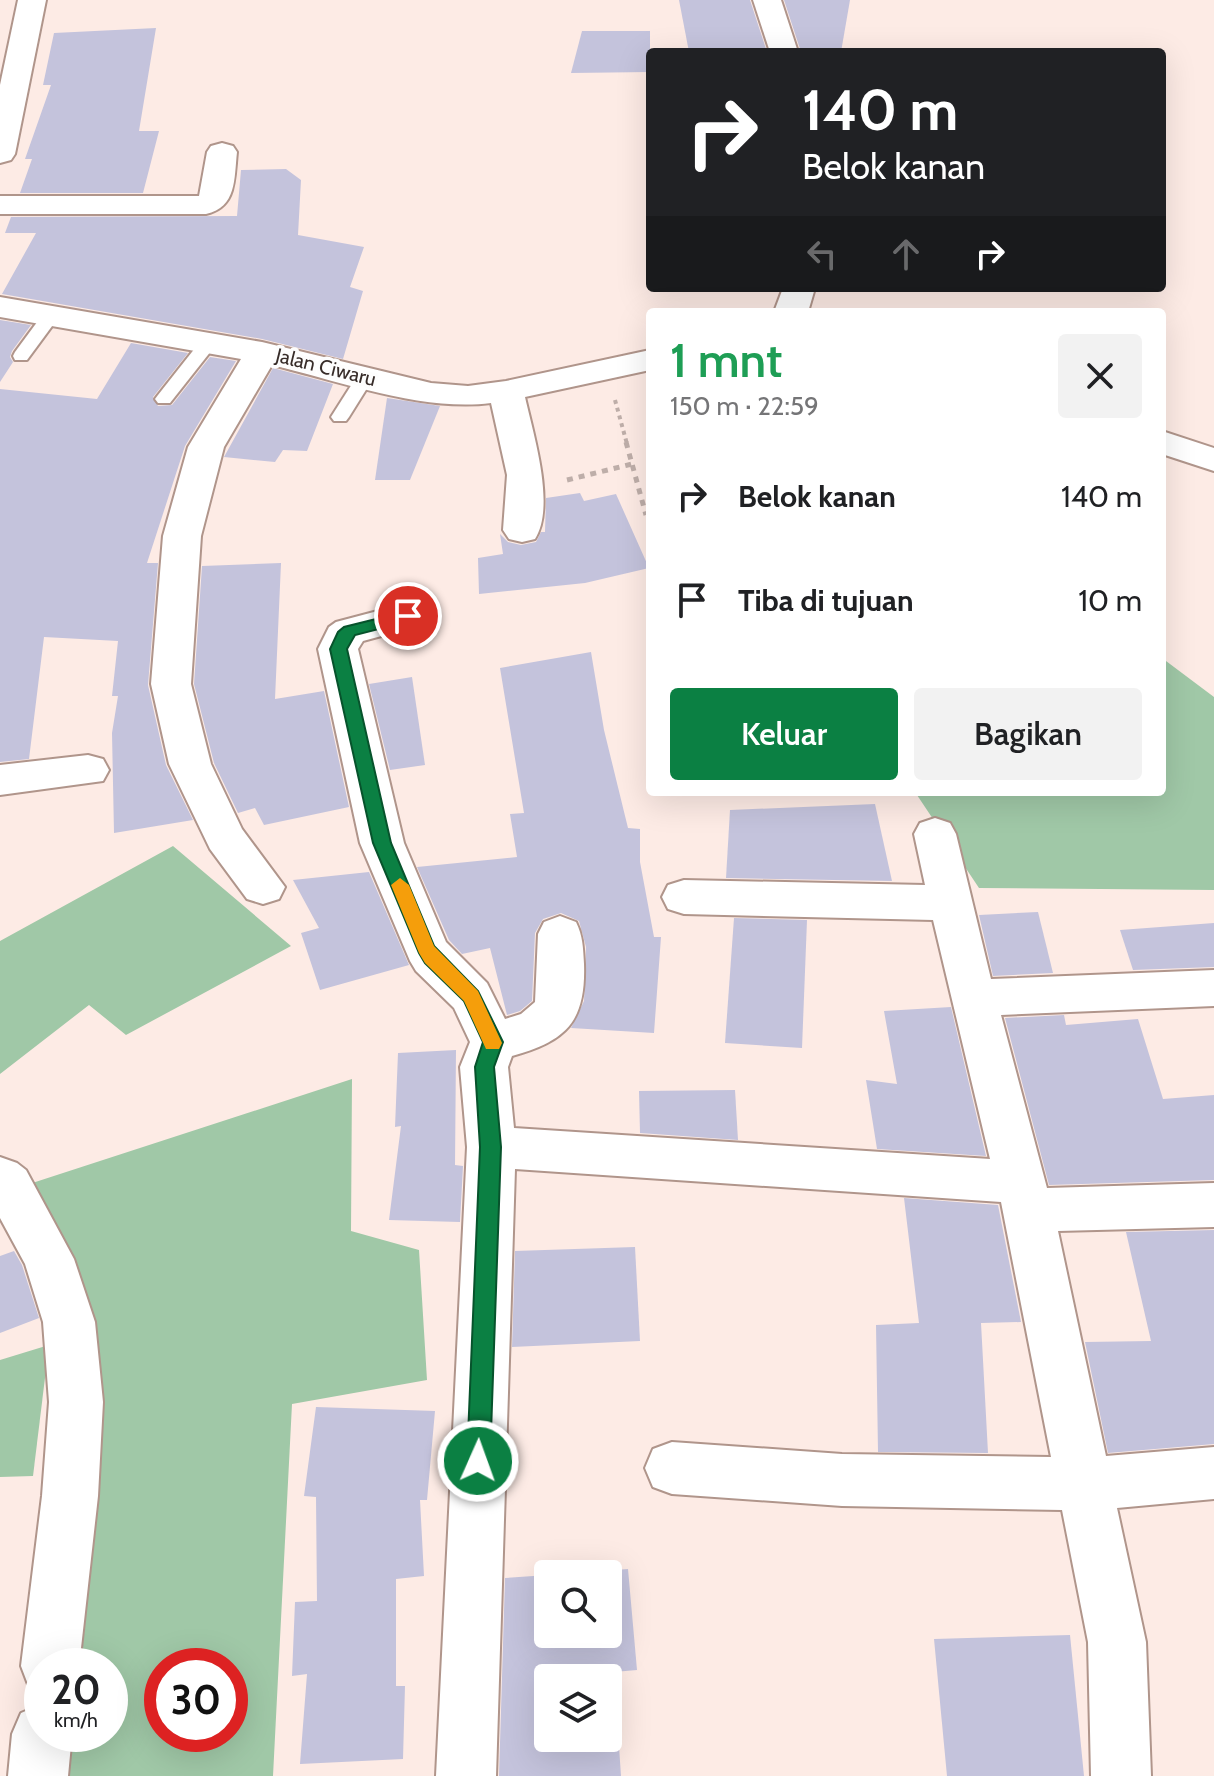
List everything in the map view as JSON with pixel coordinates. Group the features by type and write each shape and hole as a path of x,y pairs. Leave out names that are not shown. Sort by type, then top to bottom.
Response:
{"street":[{"path":"0,154 32,0"},
{"path":"767,0 783,48"},
{"path":"0,205 206,205 216,198 222,152"},
{"name":"Jalan Ciwaru","path":"0,307 262,352 431,393 468,396 506,391 646,362"},
{"path":"262,352 206,447 182,536 171,684 190,764 225,838 263,887"},
{"path":"506,391 525,475 522,530"},
{"path":"1166,443 1214,460"},
{"path":"408,616 350,631 343,636 338,649 382,843 426,948 432,958 471,996 493,1042 484,1067 491,1147 466,1776"},
{"path":"0,780 88,770"},
{"path":"935,834 1024,1196 1086,1484 1117,1642 1121,1776"},
{"path":"684,897 952,903"},
{"path":"493,1042 544,1025 558,1012 560,934"},
{"path":"973,998 1214,988"},
{"path":"491,1147 1024,1196 1214,1205"},
{"path":"0,1178 8,1185 49,1259 69,1322 76,1402 70,1496 52,1648"},
{"path":"672,1468 842,1480 1086,1484 1214,1473"},
{"path":"38,1776 40,1752"}],"lane":[{"path":"21,356 52,314"},
{"path":"164,399 209,342"},
{"path":"340,417 365,377"}],"path":[{"path":"607,368 646,515"},
{"path":"525,475 568,480 632,464"}],"green space":[{"path":"1166,661 1214,697 1214,890 979,888 918,796 1166,796"},
{"path":"173,846 291,946 126,1035 89,1005 0,1074 0,941"},
{"path":"352,1079 351,1231 419,1250 427,1380 292,1404 273,1776 51,1776 53,1752 128,1752 128,1648 61,1648 81,1397 20,1187"},
{"path":"49,1345 33,1476 0,1477 0,1360"}],"building":[{"path":"679,0 750,0 766,48 688,48"},
{"path":"784,0 850,0 842,48 800,48"},
{"path":"156,28 139,131 159,131 143,193 20,193 32,159 25,159 51,85 43,85 54,33"},
{"path":"582,31 650,31 646,72 571,73"},
{"path":"286,169 301,180 298,235 364,247 350,287 363,291 343,359 262,339 2,294 36,233 5,233 11,217 237,216 241,170"},
{"path":"0,320 31,325 12,351 10,357 13,362 0,382"},
{"path":"131,343 188,353 153,397 158,406 172,405 210,357 236,361 185,446 147,563 158,563 148,685 166,765 193,820 114,833 112,733 118,696 112,696 118,641 44,637 29,759 0,762 0,389 97,399"},
{"path":"273,368 333,384 307,451 283,450 275,462 224,457"},
{"path":"387,398 440,406 410,480 375,480"},
{"path":"580,493 584,501 616,494 646,561 646,569 585,583 479,594 478,558 503,554 500,534 508,542 521,545 536,542 541,532 545,532 546,498"},
{"path":"281,563 275,699 324,691 349,807 264,825 255,808 238,813 214,763 194,684 202,566"},
{"path":"591,652 604,730 628,828 640,829 640,862 654,937 661,937 654,1033 571,1028 584,1001 586,947 579,921 561,913 543,919 535,933 532,1001 520,1011 507,1015 490,948 462,954 449,940 417,867 517,857 510,814 524,813 500,668"},
{"path":"412,677 425,765 390,770 369,684"},
{"path":"875,804 892,881 726,878 730,810"},
{"path":"369,872 409,965 320,990 301,933 319,928 293,880"},
{"path":"1038,912 1053,973 993,976 979,915"},
{"path":"734,918 807,920 802,1048 725,1043"},
{"path":"1214,923 1214,967 1133,970 1120,930"},
{"path":"951,1007 986,1156 877,1149 866,1080 897,1084 884,1011"},
{"path":"1064,1015 1066,1025 1138,1019 1163,1099 1214,1095 1214,1180 1049,1185 1005,1018"},
{"path":"456,1050 455,1165 463,1166 460,1222 389,1220 401,1126 395,1127 398,1053"},
{"path":"735,1090 738,1140 640,1133 639,1091"},
{"path":"904,1198 998,1205 1021,1322 981,1323 988,1453 878,1452 876,1325 919,1323"},
{"path":"1214,1230 1214,1444 1108,1453 1085,1342 1151,1341 1126,1232"},
{"path":"635,1247 640,1341 512,1347 515,1251"},
{"path":"14,1251 22,1265 39,1318 0,1333 0,1256"},
{"path":"316,1407 435,1411 427,1500 420,1500 424,1576 396,1579 396,1686 405,1686 403,1759 300,1764 307,1674 292,1676 295,1602 317,1601 316,1497 304,1496"},
{"path":"622,1569 628,1569 637,1670 622,1671 622,1664 534,1664 534,1752 619,1752 621,1776 499,1776 505,1578 534,1576 534,1648 622,1648"},
{"path":"1070,1635 1084,1776 947,1776 934,1639"}],"slow traffic":[{"path":"400,885 426,948 432,958 471,996 492,1043"}],"route":[{"path":"408,616 350,631 343,636 338,649 382,843 426,948 432,958 471,996 493,1042 484,1067 491,1147 478,1461"}]}
